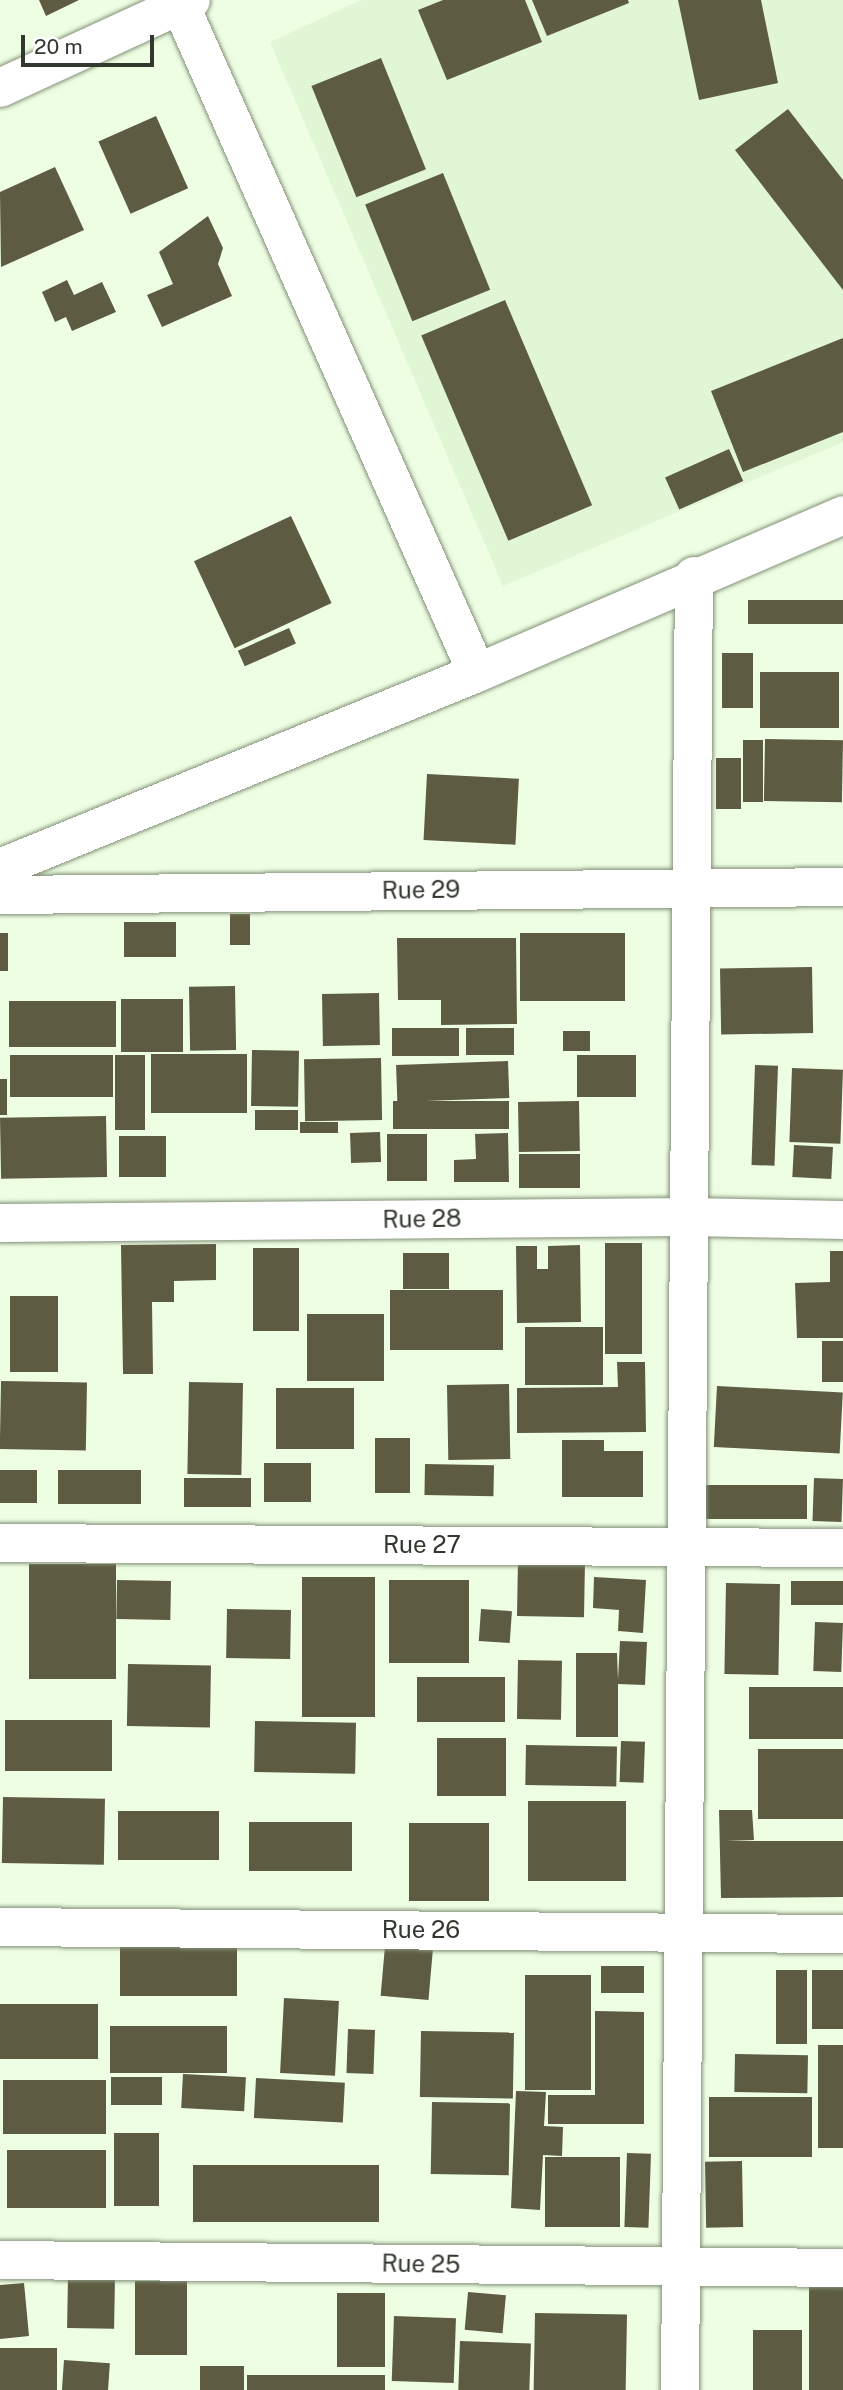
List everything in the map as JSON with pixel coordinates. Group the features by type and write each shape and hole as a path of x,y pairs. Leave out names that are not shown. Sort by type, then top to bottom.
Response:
{"street":[{"path":"0,88 183,2 477,673"},
{"path":"0,868 477,673 694,576 843,514"},
{"path":"680,2390 694,576"},
{"name":"Rue 29","path":"0,895 843,887"},
{"name":"Rue 28","path":"0,1223 689,1217 843,1220"},
{"name":"Rue 27","path":"0,1543 843,1548"},
{"name":"Rue 26","path":"0,1927 843,1934"},
{"name":"Rue 25","path":"0,2260 843,2268"}],"shaded area":[{"path":"361,0 843,0 843,442 503,586 270,42"}],"building":[{"path":"39,0 79,0 46,16"},
{"path":"443,0 525,0 542,42 447,80 418,10"},
{"path":"532,0 628,0 629,3 547,36"},
{"path":"678,0 761,0 778,83 699,100"},
{"path":"381,58 426,169 356,197 311,86"},
{"path":"788,109 843,180 843,290 735,150"},
{"path":"156,116 188,188 131,214 98,142"},
{"path":"55,167 84,230 1,267 0,192"},
{"path":"443,173 490,290 412,321 365,204"},
{"path":"208,216 223,248 218,264 232,296 162,327 147,295 173,284 159,252"},
{"path":"67,280 74,295 102,282 116,312 72,331 66,317 55,322 42,292"},
{"path":"505,300 592,505 508,541 421,336"},
{"path":"843,338 843,432 743,472 711,391"},
{"path":"729,449 743,481 679,509 665,477"},
{"path":"291,516 332,603 235,648 194,561"},
{"path":"748,600 843,600 843,624 748,624"},
{"path":"289,628 296,644 245,666 238,651"},
{"path":"722,653 753,653 753,708 722,708"},
{"path":"760,672 839,672 839,728 760,728"},
{"path":"765,739 843,740 842,802 764,801"},
{"path":"743,740 763,740 763,802 743,802"},
{"path":"716,758 741,758 741,809 716,809"},
{"path":"427,774 519,779 515,845 424,840"},
{"path":"230,914 250,914 250,945 230,945"},
{"path":"124,922 176,922 176,957 124,957"},
{"path":"0,933 8,933 8,971 0,971"},
{"path":"520,933 625,933 625,1001 520,1001"},
{"path":"397,938 516,938 517,1024 441,1025 441,1000 398,1000"},
{"path":"812,967 813,1033 721,1035 720,969"},
{"path":"235,986 236,1050 190,1051 189,987"},
{"path":"379,993 380,1045 323,1046 322,994"},
{"path":"121,999 183,999 183,1052 121,1052"},
{"path":"9,1001 116,1001 116,1047 9,1047"},
{"path":"392,1028 459,1028 459,1056 392,1056"},
{"path":"466,1028 514,1028 514,1055 466,1055"},
{"path":"563,1031 590,1031 590,1051 563,1051"},
{"path":"252,1050 299,1051 298,1107 251,1106"},
{"path":"151,1054 247,1054 247,1113 151,1113"},
{"path":"10,1055 113,1055 113,1097 10,1097"},
{"path":"115,1055 145,1055 145,1130 115,1130"},
{"path":"577,1055 636,1055 636,1097 577,1097"},
{"path":"381,1058 382,1120 305,1121 304,1059"},
{"path":"508,1061 509,1098 397,1102 396,1065"},
{"path":"755,1065 778,1066 774,1166 752,1165"},
{"path":"792,1068 843,1070 840,1144 789,1142"},
{"path":"0,1079 7,1079 7,1115 0,1115"},
{"path":"393,1101 509,1101 509,1129 393,1129"},
{"path":"579,1101 580,1151 519,1152 518,1102"},
{"path":"255,1110 298,1110 298,1130 255,1130"},
{"path":"106,1116 107,1177 1,1179 0,1118"},
{"path":"300,1122 338,1122 338,1133 300,1133"},
{"path":"380,1132 381,1162 351,1163 350,1133"},
{"path":"508,1133 509,1182 454,1182 454,1160 476,1159 475,1134"},
{"path":"387,1134 427,1134 427,1181 387,1181"},
{"path":"119,1136 166,1136 166,1177 119,1177"},
{"path":"794,1145 833,1147 831,1179 792,1177"},
{"path":"519,1154 580,1154 580,1188 519,1188"},
{"path":"605,1243 642,1243 642,1354 605,1354"},
{"path":"216,1244 216,1280 174,1281 174,1302 152,1302 153,1374 123,1374 121,1245"},
{"path":"580,1245 581,1322 517,1323 516,1246 537,1246 537,1269 548,1269 548,1246"},
{"path":"253,1248 299,1248 299,1331 253,1331"},
{"path":"830,1251 843,1251 843,1338 797,1338 795,1283 830,1282"},
{"path":"403,1253 449,1253 449,1289 403,1289"},
{"path":"390,1290 503,1290 503,1350 390,1350"},
{"path":"10,1296 58,1296 58,1372 10,1372"},
{"path":"307,1314 384,1314 384,1381 307,1381"},
{"path":"525,1327 603,1327 603,1385 525,1385"},
{"path":"822,1341 843,1341 843,1382 822,1382"},
{"path":"617,1362 645,1362 646,1432 517,1433 517,1388 618,1387"},
{"path":"1,1381 87,1383 86,1450 0,1449"},
{"path":"189,1382 243,1383 241,1475 187,1474"},
{"path":"509,1384 510,1459 448,1460 447,1385"},
{"path":"717,1386 843,1393 840,1454 714,1447"},
{"path":"276,1388 354,1388 354,1449 276,1449"},
{"path":"375,1438 410,1438 410,1493 375,1493"},
{"path":"562,1440 604,1440 604,1451 643,1451 643,1497 562,1497"},
{"path":"264,1463 311,1463 311,1502 264,1502"},
{"path":"425,1464 494,1465 493,1496 424,1495"},
{"path":"0,1470 37,1470 37,1503 0,1503"},
{"path":"58,1470 141,1470 141,1504 58,1504"},
{"path":"184,1478 251,1478 251,1507 184,1507"},
{"path":"814,1478 843,1479 841,1522 812,1521"},
{"path":"697,1485 807,1485 807,1519 697,1519"},
{"path":"518,1559 585,1560 584,1617 517,1616"},
{"path":"29,1564 116,1564 116,1679 29,1679"},
{"path":"302,1577 375,1577 375,1717 302,1717"},
{"path":"594,1577 646,1580 643,1633 618,1631 619,1610 593,1608"},
{"path":"117,1580 171,1581 170,1620 116,1619"},
{"path":"389,1580 469,1580 469,1663 389,1663"},
{"path":"791,1581 843,1581 843,1605 791,1605"},
{"path":"726,1583 780,1584 778,1675 724,1674"},
{"path":"227,1609 291,1610 290,1659 226,1658"},
{"path":"481,1609 512,1611 510,1643 479,1641"},
{"path":"815,1622 843,1623 841,1672 813,1671"},
{"path":"620,1641 647,1642 645,1685 618,1684 618,1737 576,1737 576,1653 617,1653 618,1680"},
{"path":"518,1660 562,1661 561,1720 517,1719"},
{"path":"128,1664 211,1665 210,1727 127,1726"},
{"path":"417,1677 505,1677 505,1722 417,1722"},
{"path":"749,1687 843,1687 843,1739 749,1739"},
{"path":"5,1720 112,1720 112,1771 5,1771"},
{"path":"255,1721 356,1723 355,1774 254,1772"},
{"path":"437,1738 506,1738 506,1796 437,1796"},
{"path":"621,1741 645,1742 644,1783 620,1782"},
{"path":"526,1745 617,1747 616,1787 525,1785"},
{"path":"758,1749 843,1749 843,1819 758,1819"},
{"path":"3,1797 105,1799 104,1865 2,1863"},
{"path":"528,1801 626,1801 626,1881 528,1881"},
{"path":"719,1810 752,1810 754,1840 726,1841 843,1841 843,1897 721,1898"},
{"path":"118,1811 219,1811 219,1860 118,1860"},
{"path":"249,1822 352,1822 352,1871 249,1871"},
{"path":"409,1823 489,1823 489,1901 409,1901"},
{"path":"120,1944 237,1944 237,1996 120,1996"},
{"path":"385,1946 433,1950 428,2000 381,1996"},
{"path":"601,1966 644,1966 644,1993 601,1993"},
{"path":"776,1970 807,1970 807,2044 776,2044"},
{"path":"812,1970 843,1970 843,2029 812,2029"},
{"path":"525,1975 591,1975 591,2090 525,2090"},
{"path":"284,1998 339,2001 335,2076 280,2073"},
{"path":"0,2004 98,2004 98,2059 0,2059"},
{"path":"595,2011 644,2012 644,2124 548,2124 548,2095 595,2095"},
{"path":"110,2026 227,2026 227,2073 110,2073"},
{"path":"348,2029 375,2030 373,2074 346,2073"},
{"path":"421,2031 514,2033 513,2099 420,2097"},
{"path":"818,2045 843,2045 843,2148 818,2148"},
{"path":"735,2054 808,2055 807,2093 734,2092"},
{"path":"183,2074 246,2077 244,2111 181,2108"},
{"path":"111,2077 162,2077 162,2105 111,2105"},
{"path":"256,2078 345,2083 343,2123 254,2118"},
{"path":"3,2080 106,2080 106,2134 3,2134"},
{"path":"516,2091 546,2092 544,2126 563,2127 562,2156 543,2155 540,2210 511,2208"},
{"path":"709,2097 812,2097 812,2157 709,2157"},
{"path":"432,2102 510,2103 509,2175 431,2174"},
{"path":"114,2133 159,2133 159,2206 114,2206"},
{"path":"7,2150 106,2150 106,2208 7,2208"},
{"path":"627,2153 651,2154 648,2228 624,2227"},
{"path":"545,2157 620,2157 620,2227 545,2227"},
{"path":"742,2161 743,2227 706,2228 705,2162"},
{"path":"193,2165 379,2165 379,2222 193,2222"},
{"path":"68,2276 115,2277 114,2329 67,2328"},
{"path":"135,2281 187,2281 187,2355 135,2355"},
{"path":"24,2283 29,2336 0,2339 0,2285"},
{"path":"809,2285 843,2285 843,2390 809,2390"},
{"path":"468,2292 506,2295 503,2333 465,2330"},
{"path":"337,2293 385,2293 385,2367 337,2367"},
{"path":"535,2313 627,2315 626,2390 534,2390"},
{"path":"394,2316 456,2318 454,2383 392,2381"},
{"path":"753,2330 802,2330 802,2390 753,2390"},
{"path":"460,2341 531,2343 529,2390 458,2390"},
{"path":"0,2348 57,2348 57,2390 0,2390"},
{"path":"64,2360 110,2363 108,2390 62,2390"},
{"path":"200,2366 244,2366 244,2390 200,2390"},
{"path":"247,2375 385,2375 385,2390 247,2390"}]}
